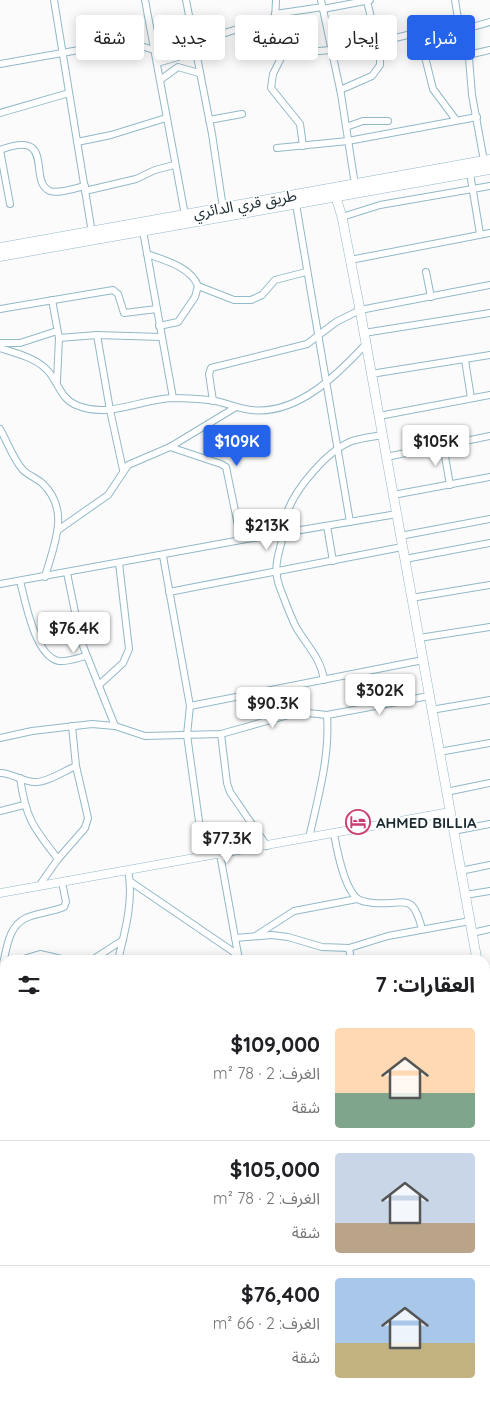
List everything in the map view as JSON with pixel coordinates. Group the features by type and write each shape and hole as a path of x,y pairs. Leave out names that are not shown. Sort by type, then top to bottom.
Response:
{"highway":[{"name":"طريق قري الدائري","path":"0,256 223,208 470,173 488,163"},
{"name":"طريق قري الدائري","path":"0,248 93,235 143,231 296,204 355,185 488,163"}],"main road":[{"path":"335,193 342,217 360,310 476,955"}],"street":[{"path":"54,0 93,235"},
{"path":"0,64 118,43 131,43 154,50 145,0"},
{"path":"186,0 188,15"},
{"path":"275,15 276,0"},
{"path":"279,15 322,5 369,0 371,15"},
{"path":"455,0 458,15"},
{"path":"322,5 328,35"},
{"path":"475,26 490,22"},
{"path":"475,53 490,50"},
{"path":"156,60 174,165 185,215"},
{"path":"157,64 169,60"},
{"path":"196,60 209,120 223,208"},
{"path":"280,60 273,74 271,88 300,124 303,146"},
{"path":"333,60 340,90 355,185"},
{"path":"340,90 372,76 377,71 380,60"},
{"path":"426,60 433,89 456,120"},
{"path":"468,60 472,95 488,163"},
{"path":"160,80 178,67 199,73"},
{"path":"0,113 69,93"},
{"path":"209,120 242,114"},
{"path":"277,148 348,141 477,117"},
{"path":"77,142 111,135 166,118"},
{"path":"346,128 362,121 388,121"},
{"path":"10,204 0,150 24,146 33,148 36,152 42,183 48,190 56,192 85,189 136,179 154,170 174,165"},
{"path":"470,173 480,234"},
{"path":"342,217 380,205 490,186"},
{"path":"296,204 306,272 319,333 350,522"},
{"path":"143,231 173,398"},
{"path":"350,260 490,232"},
{"path":"147,254 173,264 190,274 198,286 234,300 251,300 262,295 275,280 306,272"},
{"path":"426,272 431,297"},
{"path":"213,401 209,374 211,368 307,344 319,333 360,310 490,285"},
{"path":"159,326 178,322 195,297 198,286"},
{"path":"0,309 113,290 118,294 124,313 157,310"},
{"path":"52,300 58,334 57,383"},
{"path":"364,333 490,313"},
{"path":"0,343 20,343 58,334 161,337"},
{"path":"98,335 110,410 123,470"},
{"path":"0,348 37,362 46,369 57,383 65,399 77,406 110,410 173,398 213,401 252,410 273,409 291,403 327,382 366,344"},
{"path":"371,374 490,355"},
{"path":"465,360 471,398"},
{"path":"379,416 490,394"},
{"path":"58,530 108,495 128,465 170,447 236,406"},
{"path":"0,429 22,470 42,484 56,502 60,517 45,577"},
{"path":"324,680 316,653 305,642 295,625 275,573 276,556 284,534 288,511 299,490 318,466 338,449 351,442 382,435"},
{"path":"386,457 490,436"},
{"path":"443,445 450,485"},
{"path":"170,447 226,467 240,540"},
{"path":"393,495 490,477"},
{"path":"0,584 120,564 240,540 397,514"},
{"path":"400,536 490,519"},
{"path":"327,526 333,561"},
{"path":"405,559 490,543"},
{"path":"170,592 402,547"},
{"path":"163,556 190,706 187,735 204,857"},
{"path":"99,685 123,663 129,649 120,564"},
{"path":"67,573 80,641 115,726"},
{"path":"20,581 33,630 52,657 56,660 64,661 86,656"},
{"path":"412,598 490,585"},
{"path":"419,638 490,627"},
{"path":"190,706 423,660"},
{"path":"0,738 92,724 115,726 145,736 221,734 299,712 327,715 429,696"},
{"path":"432,710 490,700"},
{"path":"309,838 325,765 328,738 327,715"},
{"path":"39,886 58,859 85,828 88,818 76,766 72,726"},
{"path":"221,734 227,784 230,792 267,846"},
{"path":"439,752 490,742"},
{"path":"0,773 9,773 34,782 46,782 55,774 76,766"},
{"path":"20,778 24,805 31,824 58,859"},
{"path":"446,792 490,783"},
{"path":"0,811 24,805"},
{"path":"0,892 450,812"},
{"path":"453,831 490,824"},
{"path":"334,834 340,860 352,892 357,899 364,902 385,904 404,902 412,904 418,912 422,929"},
{"path":"220,854 238,955"},
{"path":"460,871 490,865"},
{"path":"119,955 125,935 131,882 128,870"},
{"path":"5,955 7,946 16,926 25,919 64,907 66,902 62,882"},
{"path":"131,882 234,955"},
{"path":"465,895 490,890"},
{"path":"257,935 294,911 357,899"},
{"path":"235,938 257,935 288,937 322,946 349,948 422,929 470,921"},
{"path":"472,933 490,929"},
{"path":"100,955 123,940"},
{"path":"349,948 350,955"}],"place":[{"name":"AHMED BILLIA","path":"358,822"}]}
